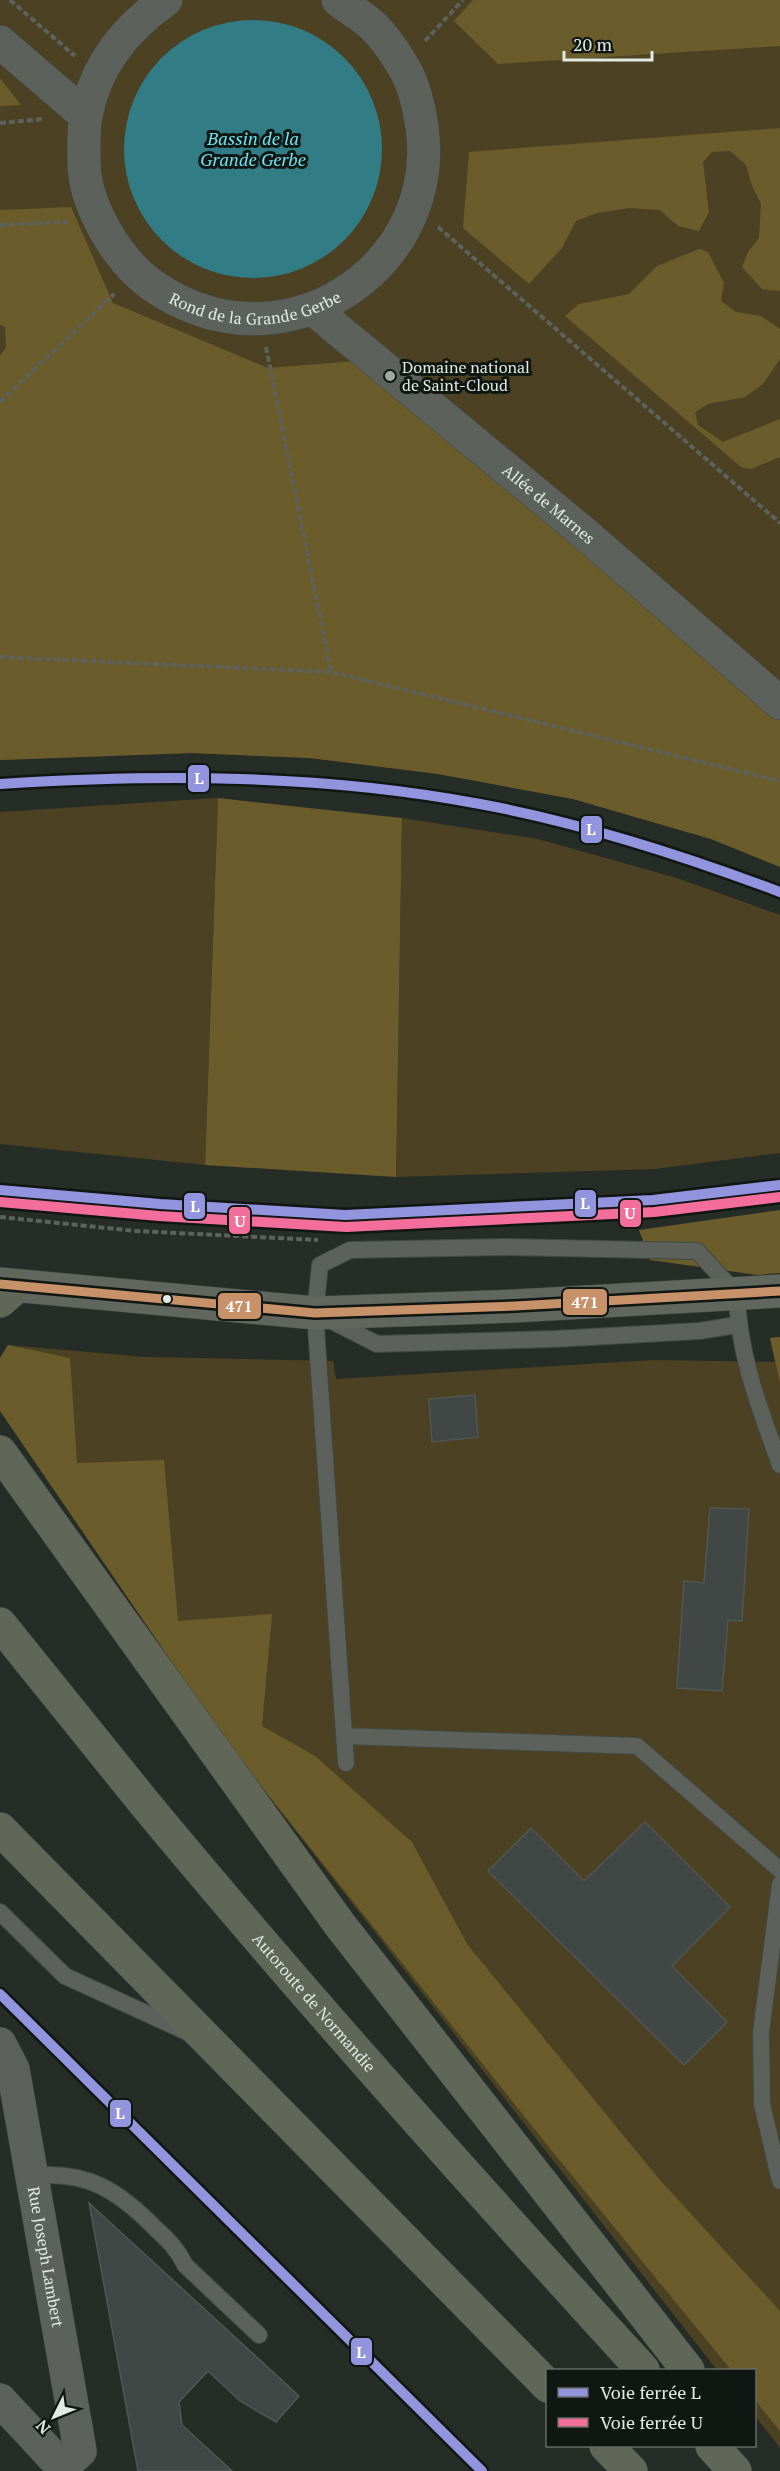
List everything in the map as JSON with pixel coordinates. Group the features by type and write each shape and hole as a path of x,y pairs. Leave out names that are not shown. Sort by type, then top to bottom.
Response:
{"highway":[{"path":"0,1452 340,1925 687,2369"},
{"name":"Autoroute de Normandie","path":"0,1624 147,1805 298,1981 474,2185 642,2369"},
{"path":"0,1829 546,2384"},
{"path":"608,2447 631,2471"},
{"path":"714,2447 735,2471"},
{"path":"734,2447 740,2471"}],"main road":[{"path":"4,1290 192,1300 315,1313 514,1306 737,1309 780,1291"}],"street":[{"name":"Rond de la Grande Gerbe","path":"166,0 130,29 112,52 98,76 86,116 84,170 99,221 115,249 136,273 173,299 215,315 260,319 313,309 346,292 375,269 398,240 415,207 423,177 425,146 419,104 403,65 374,27 338,0"},
{"path":"0,42 86,116"},
{"name":"Allée de Marnes","path":"313,309 584,533 780,703"},
{"name":"Rue Joseph Lambert","path":"0,2044 13,2070 80,2451 65,2469"},
{"path":"0,2400 65,2469"}],"lane":[{"path":"346,1763 315,1313 320,1265 353,1250 503,1247 697,1251 737,1309 753,1390 780,1465"},
{"path":"344,1736 636,1746 780,1870"},
{"path":"780,1884 761,2032 762,2104 780,2181"},
{"path":"0,1912 65,1976 212,2044"},
{"path":"32,2176 57,2173 96,2183 133,2205 178,2251 185,2265 259,2335"}],"path":[{"path":"10,0 98,76"},
{"path":"403,65 463,0"},
{"path":"415,207 780,523"},
{"path":"0,225 99,221"},
{"path":"0,402 136,273"},
{"path":"260,319 331,672"},
{"path":"0,657 331,672 780,781"},
{"path":"0,1217 136,1231 316,1240 353,1250"}],"shaded area":[{"name":"Domaine national de Saint-Cloud","path":"0,0 780,0 780,867 711,839 573,799 438,774 310,758 191,753 0,760"},
{"path":"473,0 780,0 780,46 498,64 454,21"},
{"path":"0,78 21,105 0,106"},
{"path":"780,128 780,290 778,291 762,289 742,267 748,252 759,238 761,204 746,165 730,151 712,152 703,162 709,212 699,231 678,226 660,210 629,208 597,213 576,221 562,248 529,284 463,228 469,152"},
{"path":"71,207 113,303 268,368 381,359 780,709 780,867 711,839 573,799 438,774 310,758 191,753 0,760 0,356 6,347 5,327 0,325 0,210"},
{"path":"699,249 708,252 724,283 721,301 736,312 761,316 780,329 780,359 763,384 745,397 708,404 695,412 698,425 723,442 780,419 780,457 751,469 741,467 565,316 579,304 629,294 657,266"},
{"path":"218,798 205,1165 0,1144 0,812"},
{"path":"218,798 402,818 396,1177 205,1165"},
{"path":"402,818 538,839 677,878 780,915 780,1153 655,1169 396,1177"},
{"path":"780,1210 780,1273 757,1275 650,1260 639,1230"},
{"path":"780,1337 780,2448 756,2417 756,2369 716,2369 230,1747 0,1411 0,1358 8,1345 146,1357 333,1361 336,1379 653,1360 775,1362 770,1338"},
{"path":"780,1337 780,1383 770,1338"},
{"path":"8,1345 70,1358 77,1463 164,1460 178,1621 272,1614 262,1726 315,1756 412,1842 467,1944 659,2179 780,2311 780,2431 756,2401 756,2369 730,2369 548,2146 230,1747 0,1411 0,1358"}],"water":[{"name":"Bassin de la Grande Gerbe","path":"240,20 266,20 291,25 314,35 335,49 353,67 367,88 377,111 382,149 377,187 367,210 353,231 335,249 314,263 291,273 266,278 240,278 215,273 192,263 171,249 153,231 139,210 129,187 124,162 124,136 129,111 139,88 153,67 171,49 192,35 215,25"}],"building":[{"path":"475,1395 478,1437 432,1442 429,1399"},
{"path":"710,1508 749,1509 742,1621 728,1620 722,1691 677,1688 684,1581 704,1583"},
{"path":"645,1822 730,1907 672,1966 727,2022 684,2065 488,1871 531,1828 584,1881"},
{"path":"89,2203 299,2396 276,2422 240,2401 208,2371 179,2402 182,2425 232,2471 138,2471"}],"rail line":[{"name":"L","path":"0,784 120,779 241,779 301,782 421,794 480,804 594,830 706,865 780,892"},
{"name":"L","path":"0,1190 160,1204 345,1215 653,1200 780,1185"},
{"name":"U","path":"0,1202 159,1216 346,1227 654,1212 780,1197"},
{"name":"L","path":"0,1994 482,2471"}],"transit line":[{"name":"471","path":"0,1284 315,1313 515,1306 780,1291"}],"place":[{"name":"Domaine national de Saint-Cloud","path":"390,376"}]}
